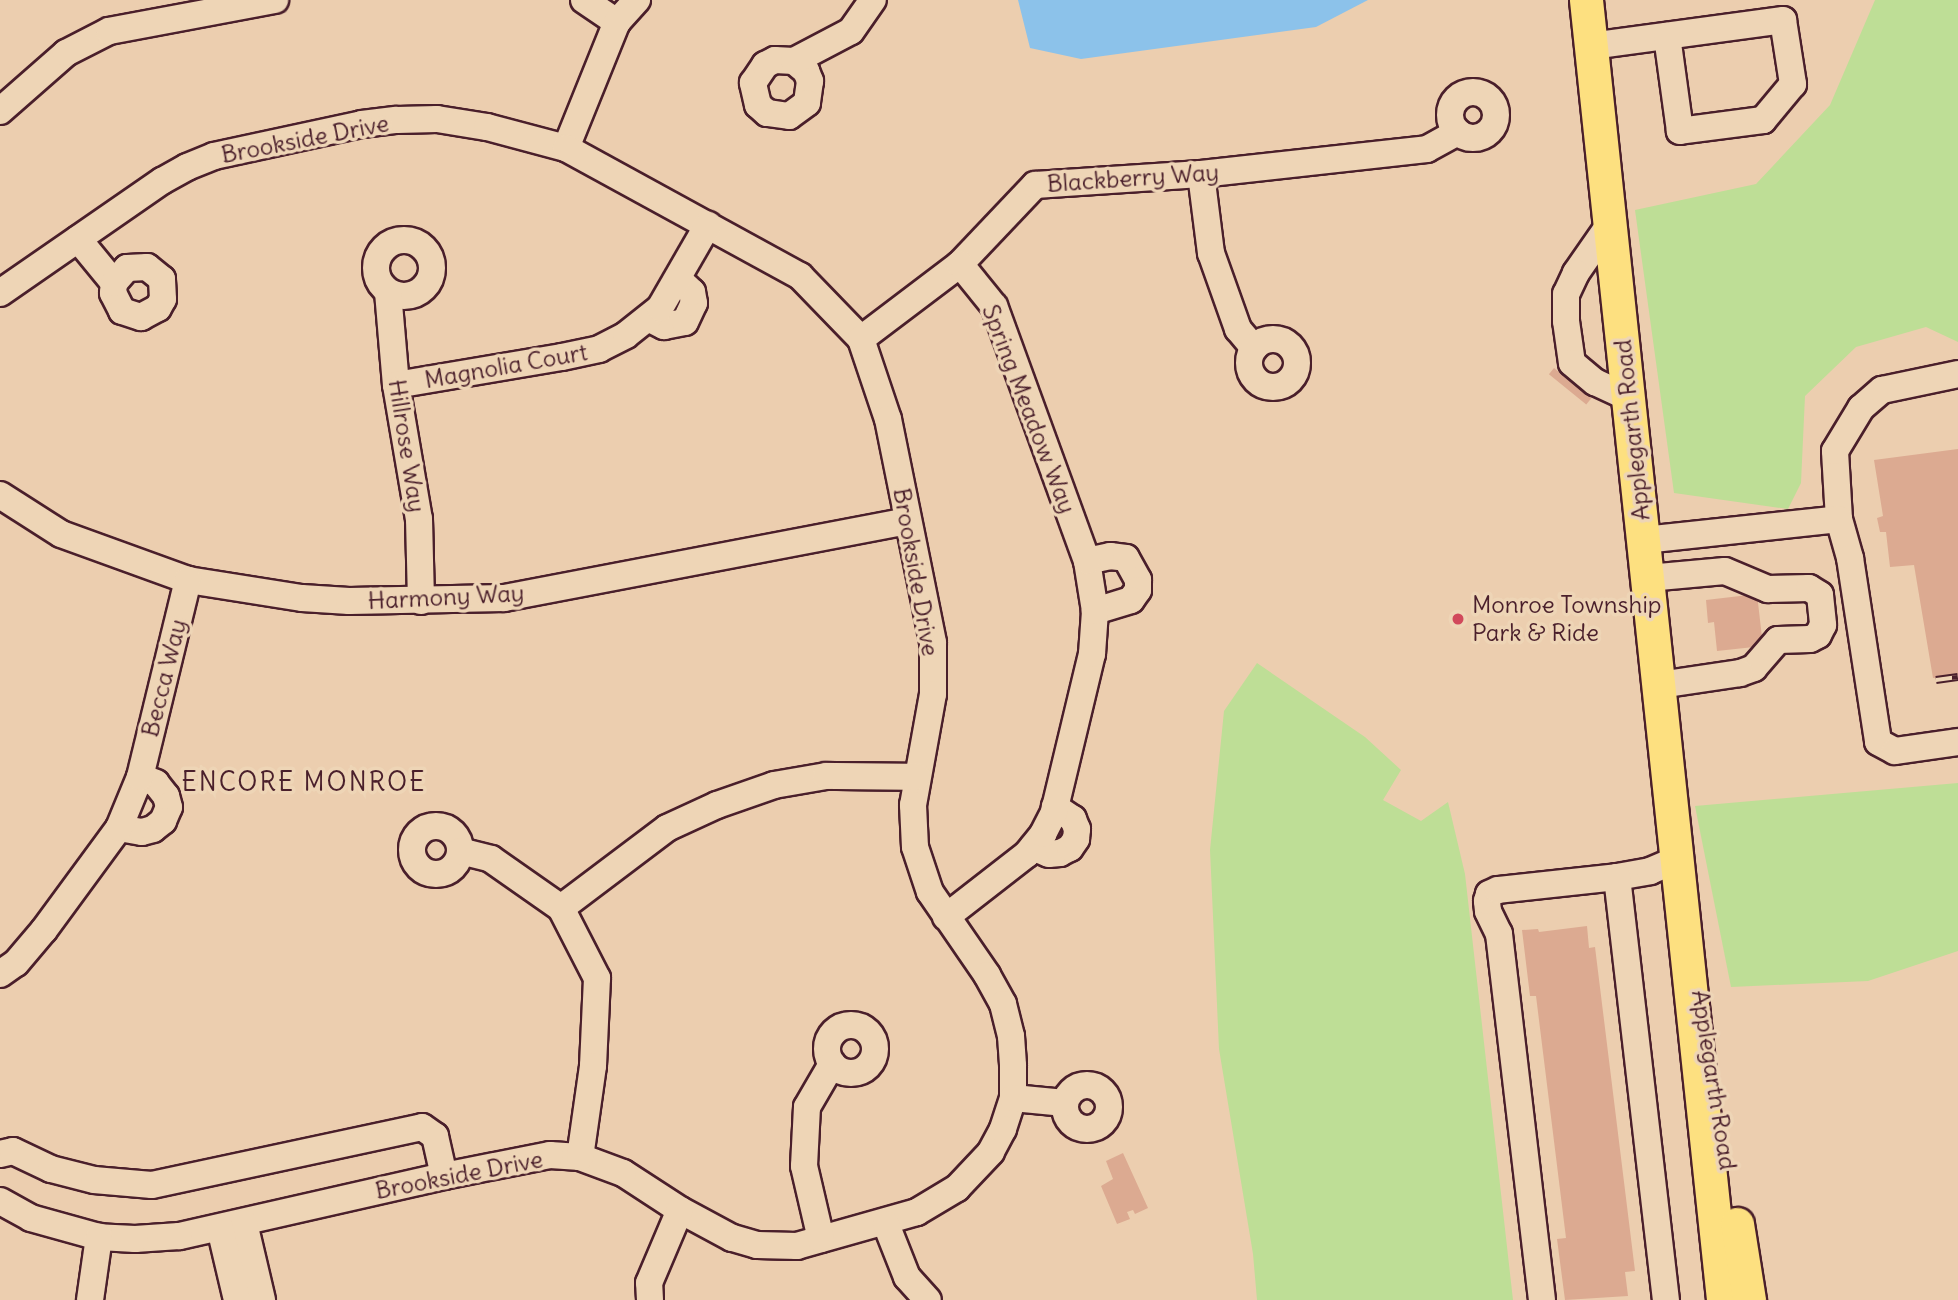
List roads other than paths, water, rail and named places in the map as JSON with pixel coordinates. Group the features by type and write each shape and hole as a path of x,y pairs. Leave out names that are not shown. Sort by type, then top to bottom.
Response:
{"main road":[{"name":"Applegarth Road","path":"1586,0 1723,1300"},
{"name":"Applegarth Road","path":"1678,859 1749,1300"}],"street":[{"path":"0,111 66,52 109,31 275,0"},
{"path":"584,0 617,22"},
{"path":"566,148 617,22 637,0"},
{"path":"794,61 852,31 873,0"},
{"path":"1591,46 1783,20 1793,84 1763,120 1680,131 1667,36"},
{"name":"Brookside Drive","path":"0,293 162,181 214,156 362,124 437,120 487,127 566,148 800,276 861,340 888,419 933,643 933,694 913,805 915,847 925,882 946,918 987,975 1003,1004 1011,1036 1013,1098 1003,1129 990,1152 975,1171 933,1205 886,1224 783,1248 757,1245 733,1238 680,1210 623,1173 580,1157 534,1157 179,1237 99,1237 30,1218 0,1201"},
{"name":"Blackberry Way","path":"861,340 960,264 1035,185 1201,174 1427,149 1458,132"},
{"path":"1201,174 1211,253 1238,329 1254,348"},
{"path":"1610,224 1576,273 1566,294 1566,321 1572,363 1595,382 1629,398"},
{"name":"Magnolia Court","path":"396,385 599,349 626,335 660,308 708,225"},
{"path":"78,239 114,283"},
{"name":"Spring Meadow Way","path":"946,918 1033,847 1043,834 1055,807 1092,654 1095,611 1087,561 993,306 960,264"},
{"name":"Hillrose Way","path":"388,292 396,385 419,519 421,601"},
{"path":"1958,374 1882,390 1861,408 1835,451 1839,519 1850,558 1878,742 1895,751 1958,742"},
{"name":"Harmony Way","path":"0,495 61,534 188,580 302,598 421,601 504,598 908,521"},
{"path":"1644,540 1839,519"},
{"path":"1087,561 1110,556 1126,558 1134,567 1138,580 1138,590 1131,600 1095,611"},
{"path":"1648,578 1725,571 1768,590 1808,588 1820,596 1823,625 1818,635 1810,639 1778,640 1754,668 1740,673 1660,685"},
{"name":"Becca Way","path":"0,974 16,963 44,930 119,828 140,776 188,580"},
{"path":"119,828 142,832 153,829 163,821 169,807 166,796 156,783 140,776"},
{"path":"561,908 667,828 717,805 774,785 826,776 917,777"},
{"path":"460,851 491,859 561,908 597,978 593,1066 580,1157"},
{"path":"1542,1300 1499,934 1488,911 1489,894 1498,890 1650,871 1678,859"},
{"path":"1617,877 1666,1300"},
{"path":"821,1240 804,1166 807,1107 832,1064"},
{"path":"1013,1098 1065,1102"},
{"path":"0,1154 13,1151 51,1169 94,1180 152,1185 422,1127 435,1136 444,1176"},
{"path":"650,1300 649,1283 680,1210"},
{"path":"886,1224 906,1276 929,1300"},
{"path":"232,1225 237,1300"},
{"path":"232,1225 262,1300"},
{"path":"90,1300 99,1237"}],"water":[{"path":"1018,0 1368,0 1316,27 1081,59 1030,48"}],"railway":[{"path":"1936,680 1958,677"}],"place":[{"name":"Monroe Township Park & Ride","path":"1458,619"}],"district":[{"name":"ENCORE MONROE","path":"304,782"}]}
